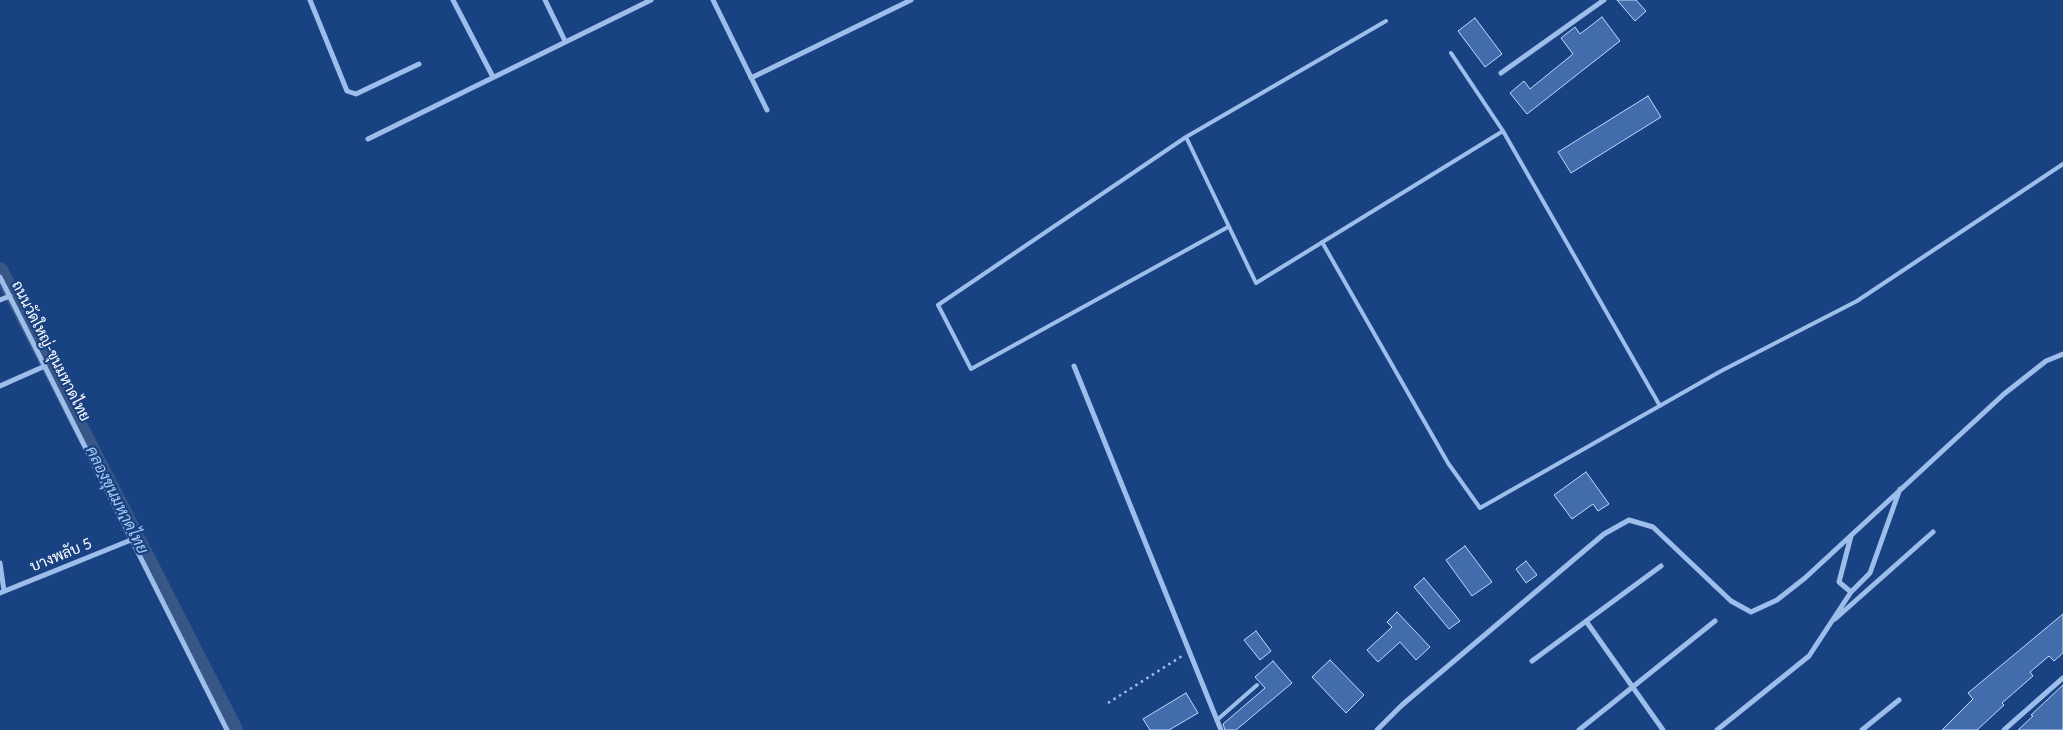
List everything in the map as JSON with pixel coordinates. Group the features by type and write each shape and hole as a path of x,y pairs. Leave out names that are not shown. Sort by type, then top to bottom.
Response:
{"street":[{"path":"310,0 347,91 356,94 419,64"},
{"path":"453,0 493,77"},
{"path":"545,0 565,41"},
{"path":"368,139 565,41 636,3 651,0"},
{"path":"713,0 767,110"},
{"path":"751,78 911,0"},
{"path":"1501,73 1604,0"},
{"name":"ถนนวัดใหญ่-ขุนมหาดไทย","path":"0,277 226,730"},
{"path":"0,300 10,296"},
{"path":"1377,730 1402,705 1604,534 1629,520 1653,527 1731,601 1751,612 1777,600 1805,578 2020,380 2046,361 2063,354"},
{"path":"0,386 45,366"},
{"path":"1074,366 1221,730"},
{"path":"1717,730 1809,656 1850,592 1870,573 1900,489"},
{"path":"1832,622 1933,532"},
{"path":"1850,592 1839,582 1851,535"},
{"name":"บางพลับ 5","path":"2,592 131,540"},
{"path":"0,563 2,592"},
{"path":"1532,661 1661,566"},
{"path":"1586,621 1662,730"},
{"path":"1579,730 1715,621"},
{"path":"2004,730 2063,678"},
{"path":"1862,730 1899,700"}],"lane":[{"path":"1228,227 971,369 938,305 1186,137 1386,22"},
{"path":"1451,53 1503,131 1660,406"},
{"path":"1186,137 1256,283 1503,131"},
{"path":"1322,242 1448,463 1480,508 1721,371 1857,301 2063,164"},
{"path":"1217,720 1257,685"}],"path":[{"path":"1108,703 1189,651"}],"building":[{"path":"1617,0 1636,0 1646,11 1635,21"},
{"path":"1602,17 1620,41 1527,114 1510,93 1524,81 1530,89 1573,54 1561,38 1575,27 1580,34"},
{"path":"1475,18 1502,54 1485,67 1458,31"},
{"path":"1648,96 1661,117 1571,173 1558,152"},
{"path":"1586,472 1609,504 1598,511 1593,504 1572,519 1554,495"},
{"path":"1465,546 1492,582 1472,596 1446,560"},
{"path":"1526,561 1537,575 1526,583 1516,569"},
{"path":"1424,578 1460,621 1449,629 1414,587"},
{"path":"1397,612 1430,647 1416,660 1400,642 1378,662 1367,650 1392,627 1387,622"},
{"path":"2063,614 2063,653 2054,661 2049,656 2030,672 2033,676 2002,703 2004,705 1977,730 1942,730 1973,699 1968,693"},
{"path":"1256,631 1271,651 1260,660 1244,640"},
{"path":"1330,660 1364,695 1346,713 1312,677"},
{"path":"1273,661 1292,683 1236,730 1225,730 1223,724 1265,688 1255,677"},
{"path":"2063,685 2063,730 2018,730 2033,716 2031,715"},
{"path":"1186,693 1198,713 1169,730 1150,730 1143,719"}],"waterway":[{"name":"คลองขุนมหาดไทย","path":"0,270 235,730"}]}
